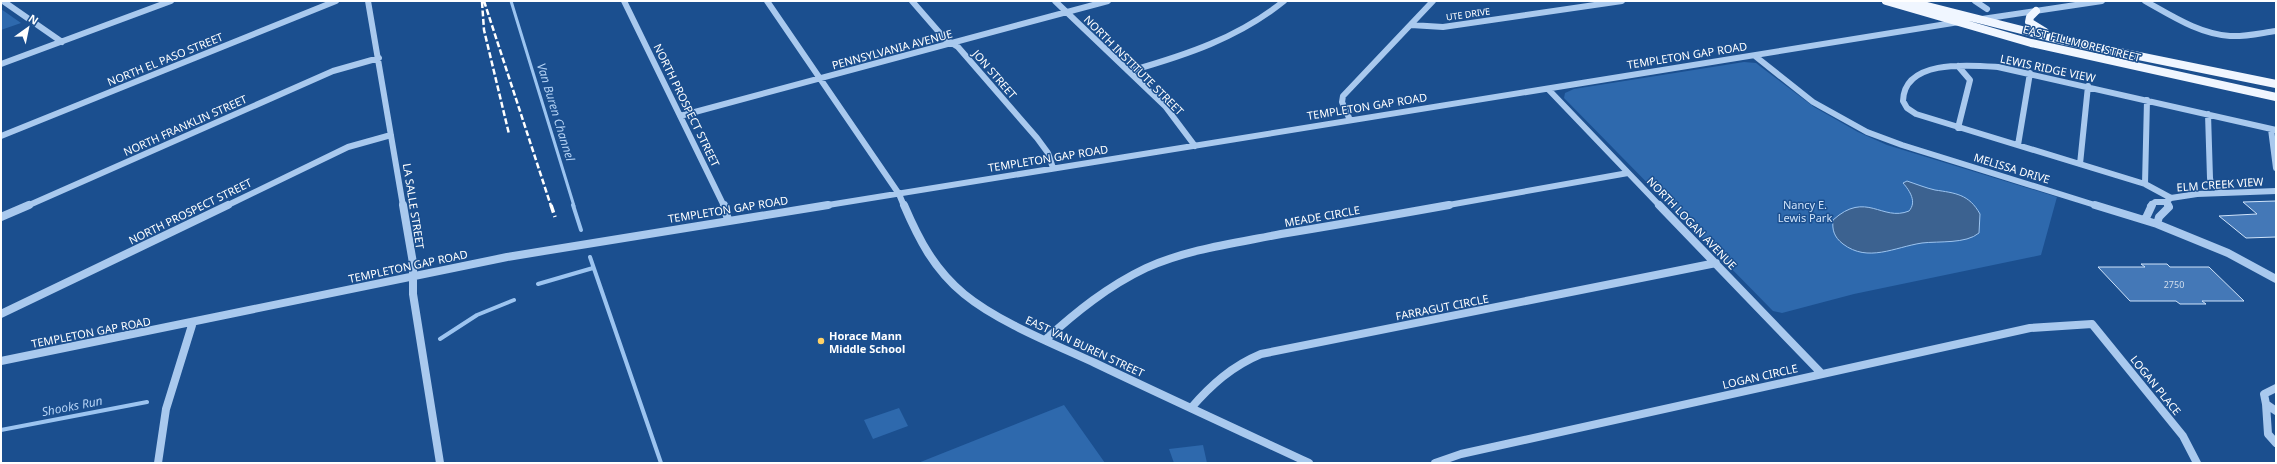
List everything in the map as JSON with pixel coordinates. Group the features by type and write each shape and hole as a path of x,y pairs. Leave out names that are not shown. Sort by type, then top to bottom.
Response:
{"main road":[{"name":"EAST FILLMORE STREET","path":"1886,1 1956,23 2137,68 2276,97"},
{"name":"EAST FILLMORE STREET","path":"1908,1 1976,20 2124,53 2276,84"},
{"path":"2036,11 2029,22 2040,30 2124,53"}],"street":[{"path":"5,1 62,42"},
{"path":"1,64 171,1"},
{"name":"NORTH EL PASO STREET","path":"1,136 336,1"},
{"name":"LA SALLE STREET","path":"368,1 379,58 413,276 412,294 440,463"},
{"name":"NORTH PROSPECT STREET","path":"624,1 725,207 728,220"},
{"name":"EAST VAN BUREN STREET","path":"767,1 899,194 921,244 950,281 979,305 1045,340 1309,463"},
{"name":"JON STREET","path":"912,1 945,39 958,48 1038,138 1048,153 1053,168"},
{"name":"NORTH INSTITUTE STREET","path":"1055,1 1165,106 1195,146"},
{"name":"PENNSYLVANIA AVENUE","path":"680,116 1108,1"},
{"path":"1130,72 1189,54 1232,37 1254,24 1284,1"},
{"path":"1350,120 1342,102 1343,96 1434,1"},
{"name":"UTE DRIVE","path":"1411,25 1442,27 1622,1"},
{"path":"1975,1 1987,9"},
{"name":"TEMPLETON GAP ROAD","path":"1,361 413,276 728,220 899,194 1956,23 2102,1"},
{"path":"2145,1 2188,24 2216,34 2240,36 2276,31"},
{"name":"MELISSA DRIVE","path":"1755,56 1813,102 1846,122 1865,131 1902,145 2157,224 2228,252 2275,278"},
{"name":"NORTH FRANKLIN STREET","path":"1,217 333,71 379,58"},
{"path":"1958,66 1970,80 1958,128"},
{"name":"LEWIS RIDGE VIEW","path":"2169,200 2145,184 1916,114 1905,107 1902,99 1909,79 1929,71 1958,66 1998,67 2088,86 2273,130"},
{"path":"2018,145 2030,73"},
{"path":"2080,164 2088,86"},
{"name":"NORTH LOGAN AVENUE","path":"1548,89 1821,373"},
{"path":"2145,184 2147,100"},
{"path":"2208,114 2210,178 2211,183 2222,193"},
{"path":"2273,130 2276,168"},
{"name":"NORTH PROSPECT STREET","path":"1,314 348,147 391,135"},
{"name":"MEADE CIRCLE","path":"1045,340 1080,307 1114,284 1134,273 1175,256 1222,245 1628,173"},
{"name":"ELM CREEK VIEW","path":"2144,220 2150,207 2155,202 2222,193 2276,191"},
{"name":"ELM CREEK VIEW","path":"2157,224 2159,217 2169,207 2169,200"},
{"name":"FARRAGUT CIRCLE","path":"1191,408 1216,379 1244,360 1261,354 1716,263"},
{"path":"158,463 160,438 167,402 193,322"},
{"name":"LOGAN CIRCLE","path":"1435,463 1462,454 1821,373 2030,328 2092,324"},
{"name":"LOGAN PLACE","path":"2092,324 2178,430 2197,463"},
{"path":"2276,388 2264,394 2268,434 2276,443"},
{"path":"2266,404 2276,411"}],"green space":[{"path":"1,9 21,23 1,30"},
{"name":"Nancy E. Lewis Park","path":"1744,62 1756,63 1814,107 1858,132 1887,145 2057,197 2041,255 1854,294 1782,313 1773,311 1564,98 1565,93 1574,89"},
{"path":"1064,405 1105,463 918,463"},
{"path":"899,408 908,426 873,439 864,420"},
{"path":"1203,445 1207,463 1174,463 1169,449"}],"shaded area":[{"path":"1907,181 1966,198 1976,207 1980,214 1979,233 1974,237 1967,239 1922,243 1872,253 1852,250 1838,239 1833,230 1833,220 1845,211 1855,207 1873,208 1890,213 1909,211 1912,204 1912,197 1903,183"}],"building":[{"path":"2276,201 2276,237 2246,238 2219,216 2257,214 2243,202"},
{"path":"2141,264 2167,264 2170,267 2209,267 2244,301 2202,301 2206,304 2180,304 2176,301 2130,301 2098,267 2145,267"}],"waterway":[{"name":"Van Buren Channel","path":"511,1 574,206"},
{"name":"Van Buren Channel","path":"573,205 581,230"},
{"name":"Van Buren Channel","path":"590,257 661,463"},
{"name":"Shooks Run","path":"538,284 593,268"},
{"name":"Shooks Run","path":"440,339 477,315 514,300"},
{"name":"Shooks Run","path":"1,430 147,402"}],"railway":[{"path":"484,1 551,206"},
{"path":"482,2 484,30 509,134"},
{"path":"551,205 555,217"}],"place":[{"name":"Horace Mann Middle School","path":"821,341"}]}
